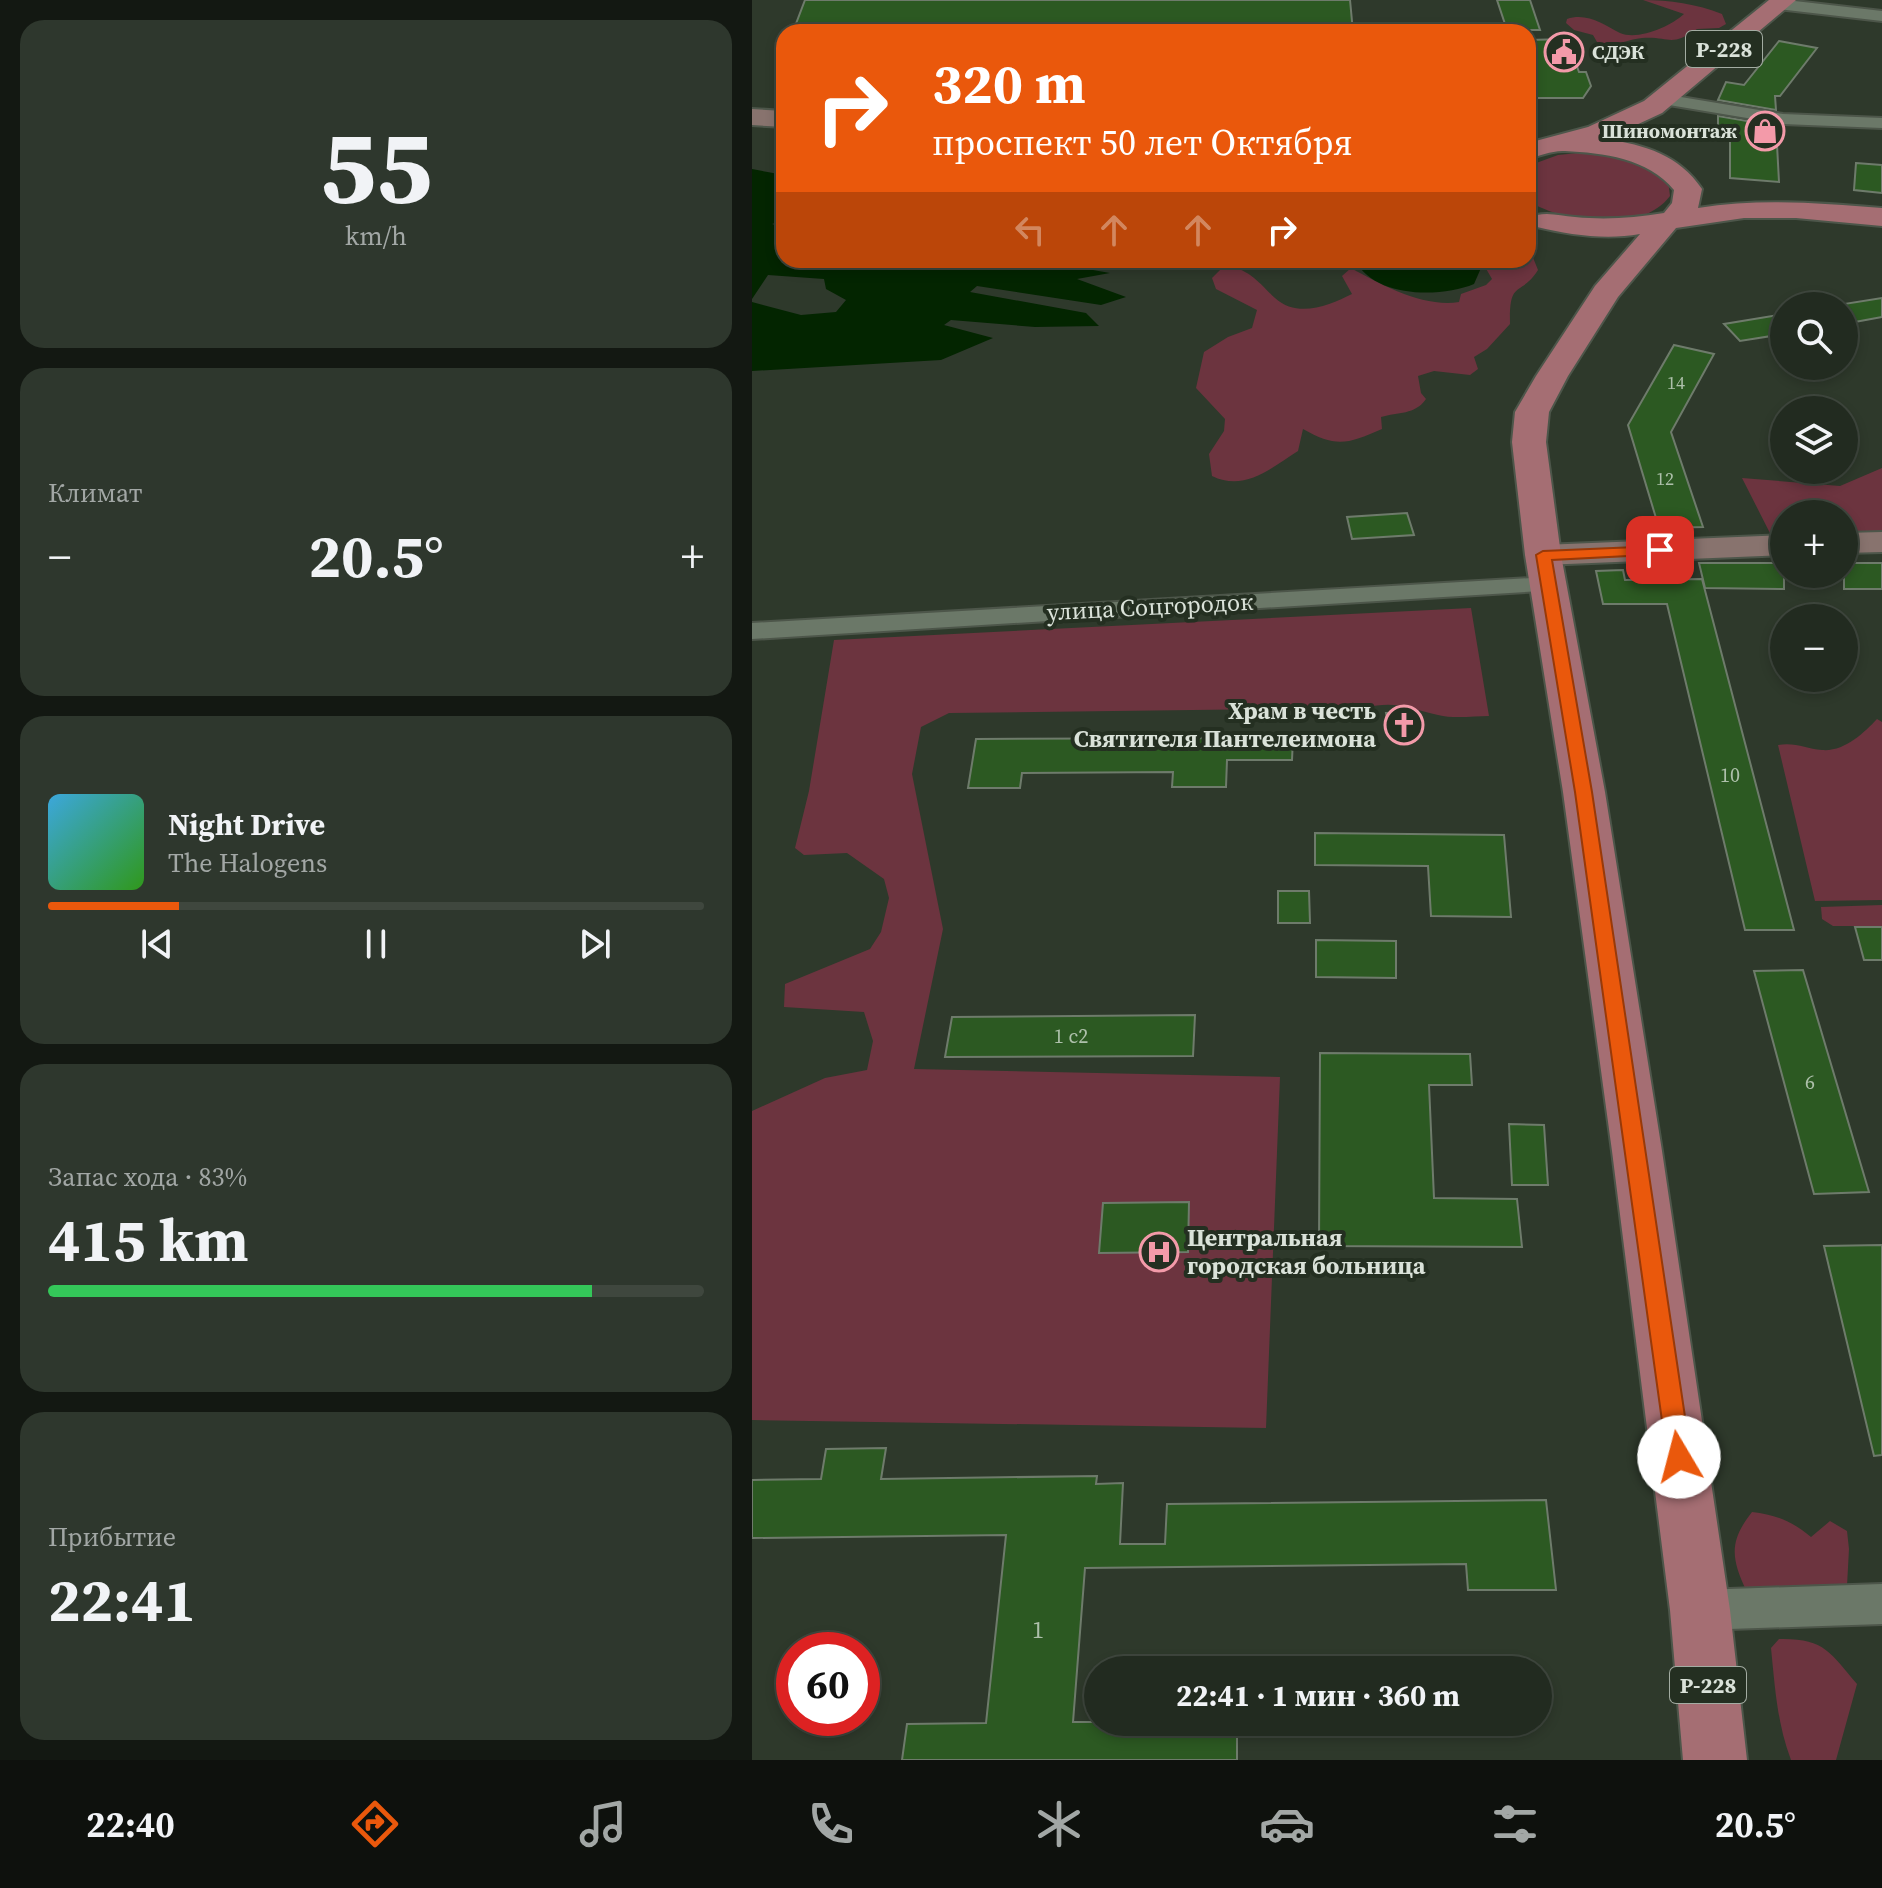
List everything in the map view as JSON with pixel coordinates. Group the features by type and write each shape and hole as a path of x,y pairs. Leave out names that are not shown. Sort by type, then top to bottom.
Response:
{"main road":[{"name":"Р-228","path":"1541,148 1598,133 1658,103 1781,2"},
{"name":"Р-228","path":"1658,103 1647,124 1647,135 1688,189 1686,204 1606,292 1532,412 1529,442 1546,570 1584,792 1635,1136 1700,1610 1715,1760"},
{"name":"Р-228","path":"1541,148 1622,150 1673,170 1796,209"},
{"name":"Р-228","path":"1537,217 1610,229 1744,209 1796,209 1882,217"},
{"name":"Р-228","path":"1537,217 1573,234 1594,251 1607,273 1606,292"}],"street":[{"path":"1781,2 1882,16"},
{"path":"1658,103 1783,119 1882,123"},
{"path":"752,117 776,118"},
{"path":"1858,543 1882,542"},
{"path":"1546,570 1770,546"},
{"name":"улица Соцгородок","path":"752,631 1546,570"},
{"path":"1700,1610 1882,1604"}],"shaded area":[{"path":"1643,0 1703,8 1722,14 1726,24 1719,28 1697,29 1675,40 1642,38 1611,44 1597,42 1593,35 1574,30 1566,23 1567,19 1574,17 1588,18 1620,33 1636,35 1663,27 1684,14"},
{"path":"1578,153 1634,159 1668,180 1670,196 1657,208 1622,221 1581,219 1543,209 1536,205 1536,163 1558,155"},
{"path":"752,169 776,174 776,223 772,224 776,225 776,268 1082,268 1110,273 1077,279 1126,297 1101,305 977,286 970,292 1086,313 1099,326 1035,327 951,320 944,325 993,338 941,360 752,371 752,302 801,315 836,312 846,300 826,289 824,279 768,275 752,299"},
{"path":"1536,265 1538,270 1514,294 1510,324 1487,349 1474,357 1478,369 1470,375 1434,371 1418,376 1421,393 1426,399 1422,404 1381,417 1382,429 1370,434 1342,442 1324,439 1303,429 1298,451 1268,471 1236,481 1212,476 1209,454 1224,431 1225,419 1196,388 1204,352 1228,337 1252,328 1257,310 1216,289 1212,278 1222,268 1235,268 1247,273 1284,304 1304,309 1324,306 1352,294 1342,276 1351,268 1404,294 1432,302 1459,302 1461,294 1486,285 1492,279 1486,268 1536,268"},
{"path":"1361,268 1481,268 1474,284 1426,293 1392,288"},
{"path":"1882,468 1882,536 1858,539 1858,500 1770,500 1770,533 1742,478 1770,480 1770,484 1840,486 1858,484 1858,478"},
{"path":"1471,608 1489,716 1444,716 1385,705 1364,708 949,713 921,727 912,774 943,929 914,1069 1280,1077 1266,1428 752,1420 752,1111 825,1078 867,1070 873,1041 864,1012 784,1007 785,984 870,949 881,932 889,898 884,879 847,853 804,855 795,848 809,791 834,640"},
{"path":"1877,719 1882,722 1882,900 1815,901 1778,745 1822,750 1838,748 1860,735"},
{"path":"1882,905 1882,926 1833,926 1822,919 1821,907"},
{"path":"1752,1512 1783,1520 1811,1537 1830,1521 1847,1531 1847,1586 1746,1590 1737,1568 1735,1550 1739,1532"},
{"path":"1779,1639 1806,1641 1825,1649 1857,1684 1836,1760 1791,1760 1780,1719 1771,1648"}],"building":[{"path":"805,0 1350,0 1352,24 796,24"},
{"path":"1497,0 1530,0 1540,30 1536,30 1536,24 1505,24"},
{"path":"1567,39 1579,72 1586,72 1591,86 1583,98 1536,98 1536,40"},
{"path":"1779,41 1817,48 1780,96 1775,96 1776,110 1718,100 1726,82 1744,85"},
{"path":"1718,116 1776,126 1779,182 1730,178 1730,135 1718,135"},
{"path":"1856,163 1882,165 1882,193 1854,190"},
{"path":"1882,298 1882,317 1858,321 1858,302"},
{"path":"1770,316 1770,336 1740,341 1724,324"},
{"path":"1674,345 1714,354 1671,432 1703,527 1659,528 1628,425"},
{"path":"1407,513 1414,535 1352,539 1347,517"},
{"path":"1699,563 1770,563 1770,588 1784,589 1705,588"},
{"path":"1858,563 1882,563 1882,589 1844,589 1858,588"},
{"path":"1623,570 1625,580 1702,579 1794,930 1745,930 1667,604 1603,604 1596,571"},
{"path":"1406,712 1409,737 1390,737 1386,713"},
{"path":"1293,738 1292,760 1227,760 1226,787 1172,787 1173,772 1022,773 1020,788 968,788 976,739"},
{"path":"1315,833 1504,835 1511,917 1431,916 1428,866 1315,865"},
{"path":"1278,891 1309,891 1310,923 1278,923"},
{"path":"1855,927 1882,927 1882,960 1864,960"},
{"path":"1316,940 1396,941 1396,978 1316,977"},
{"path":"1803,970 1869,1192 1814,1194 1754,971"},
{"path":"1195,1015 1193,1056 945,1057 952,1017"},
{"path":"1320,1053 1470,1054 1472,1085 1429,1085 1434,1198 1517,1199 1522,1247 1319,1246"},
{"path":"1509,1124 1544,1125 1548,1185 1512,1185"},
{"path":"1189,1202 1188,1252 1099,1253 1103,1203"},
{"path":"1882,1245 1882,1455 1874,1456 1824,1246"},
{"path":"886,1448 881,1479 1097,1476 1096,1484 1123,1483 1120,1544 1165,1544 1167,1504 1546,1500 1556,1590 1468,1590 1466,1564 1085,1568 1073,1722 1084,1722 1084,1736 1237,1736 1237,1760 902,1760 907,1724 986,1723 1006,1535 752,1538 752,1480 821,1479 826,1449"}],"place":[{"name":"СДЭК","path":"1564,52"},
{"name":"Шиномонтаж","path":"1765,131"},
{"name":"Храм в честь Святителя Пантелеимона","path":"1404,725"},
{"name":"Центральная городская больница","path":"1159,1252"}],"route":[{"path":"1660,550 1543,555 1584,792 1679,1457"}]}
